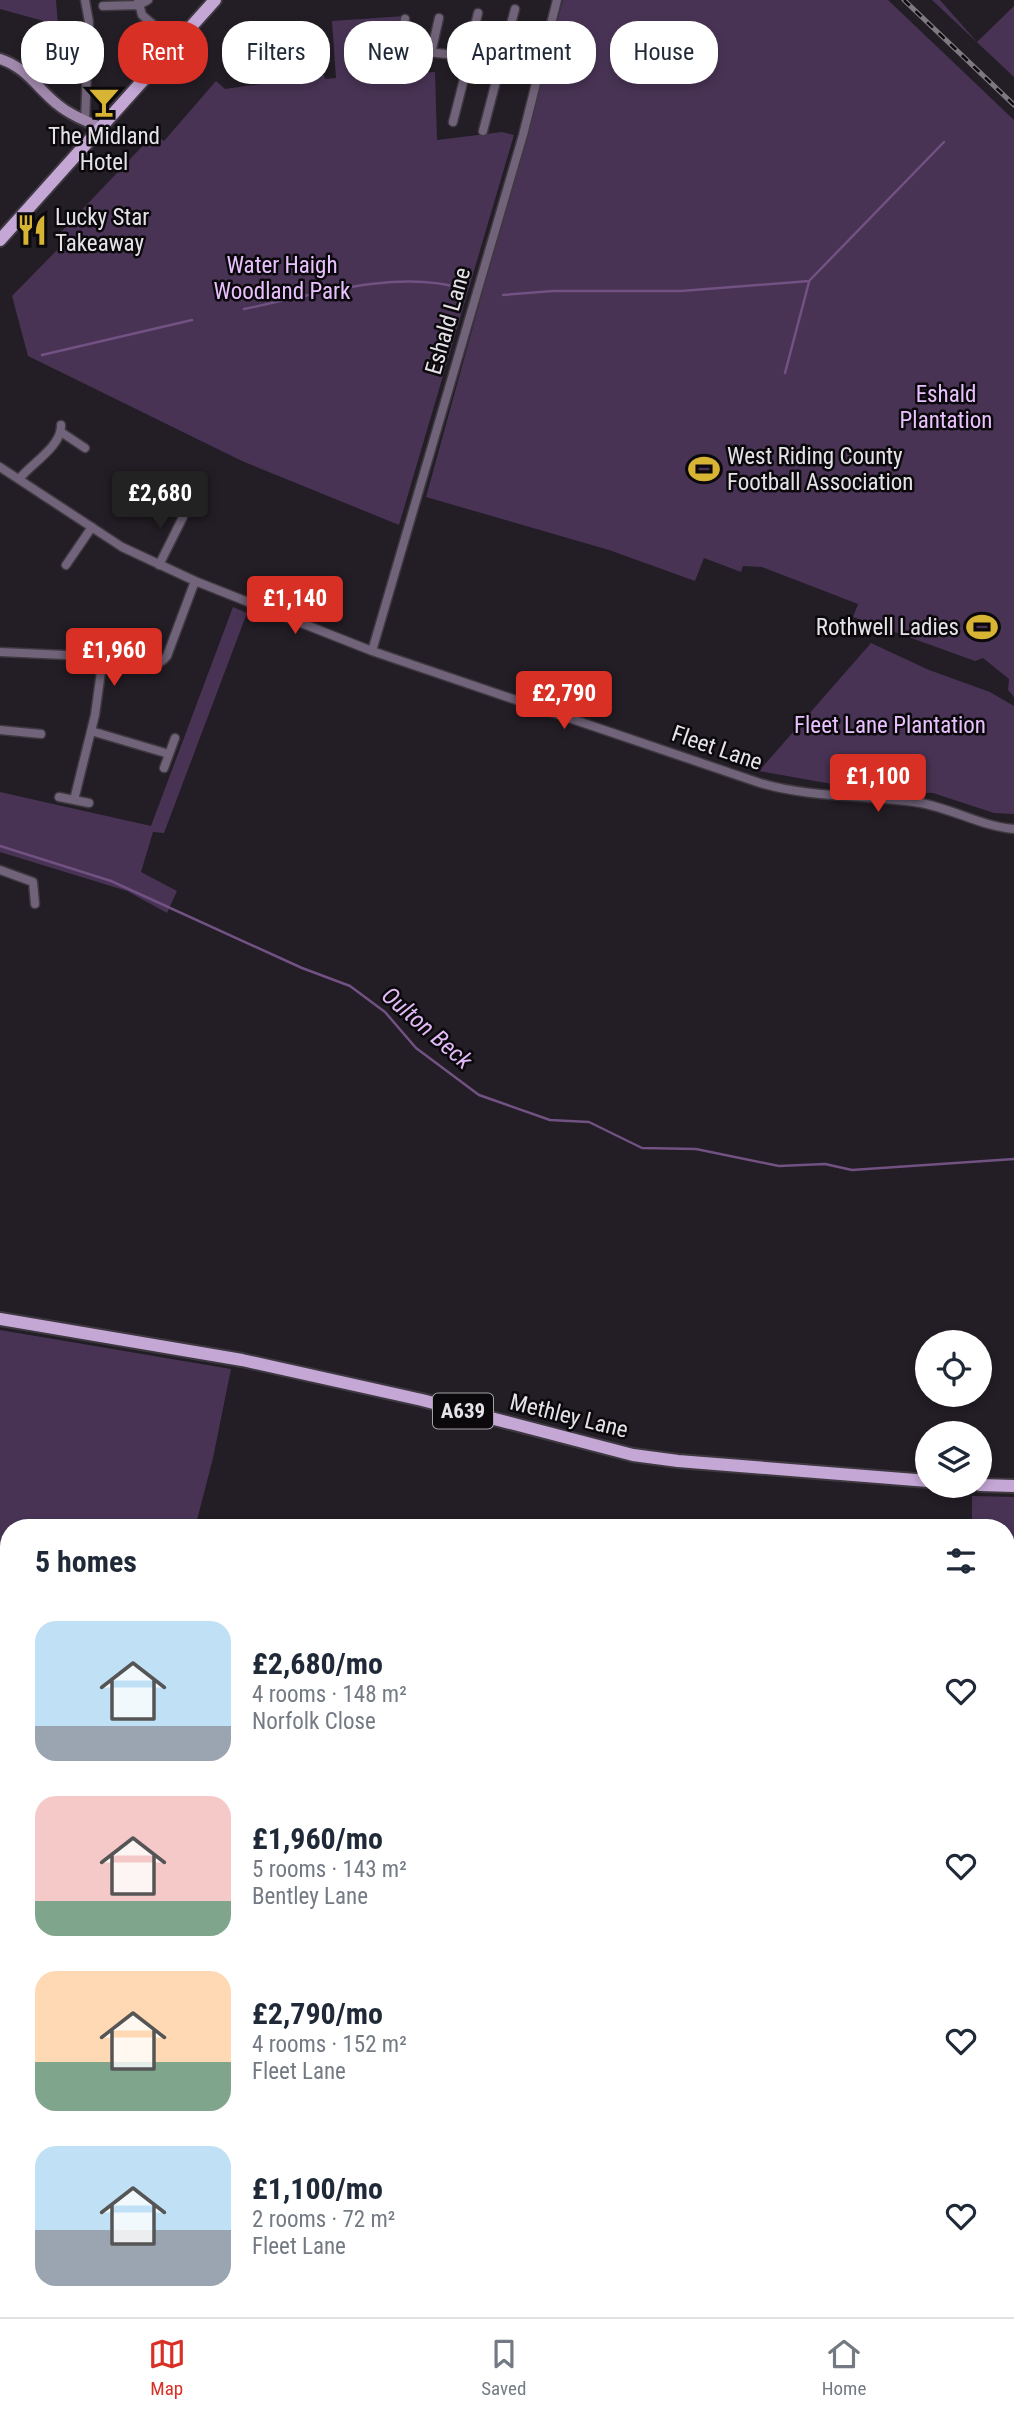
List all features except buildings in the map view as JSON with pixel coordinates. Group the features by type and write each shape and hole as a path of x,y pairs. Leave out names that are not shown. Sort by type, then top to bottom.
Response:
{"main road":[{"path":"196,21 215,0"},
{"path":"0,240 141,84"},
{"name":"Methley Lane","path":"0,1319 242,1360 422,1400 634,1454 678,1461 915,1480"},
{"path":"992,1485 1014,1486"}],"street":[{"path":"85,0 89,22 85,121"},
{"path":"103,6 148,0"},
{"name":"Eshald Lane","path":"552,21 557,0"},
{"path":"139,3 142,15 149,21"},
{"path":"512,21 515,9"},
{"path":"476,21 478,13"},
{"path":"433,44 439,18"},
{"path":"0,59 24,71 56,103 102,128"},
{"path":"453,122 462,84"},
{"path":"483,131 496,84"},
{"name":"Eshald Lane","path":"372,651 535,84"},
{"path":"20,478 44,455 61,428 85,448"},
{"name":"Fleet Lane","path":"0,467 92,527 159,565 372,651 776,788 838,798 914,802 945,809 988,826 1014,830"},
{"path":"159,565 183,517 182,497"},
{"path":"66,565 92,527"},
{"path":"0,652 136,659 154,665 164,660 195,581"},
{"path":"74,800 91,731 103,657"},
{"path":"0,730 41,734"},
{"path":"91,731 169,754"},
{"path":"164,768 175,738"},
{"path":"59,797 89,803"},
{"path":"0,870 33,882 35,904"}],"green space":[{"path":"0,0 56,0 58,21 44,21 0,9"},
{"name":"Eshald Plantation","path":"563,0 888,0 1014,120 1014,697 1008,690 1009,679 983,658 975,661 853,617 858,604 762,567 743,566 741,572 704,558 695,581 609,550 426,497 540,84 596,84 596,21 557,21"},
{"path":"932,0 940,0 977,42 1014,6 1014,77"},
{"name":"Water Haigh Woodland Park","path":"404,16 402,21 344,21 344,84 433,84 435,72 437,140 502,132 514,135 399,525 242,461 28,356 12,296 57,250 57,236 154,134 164,141 216,81 225,89 260,84 330,84 330,79 336,78 332,21"},
{"path":"233,607 247,613 164,833 153,832 141,872 177,891 167,913 127,891 0,852 0,792 151,826"},
{"name":"Fleet Lane Plantation","path":"871,643 929,670 990,692 1014,706 1014,814 994,813 933,793 871,791 759,771"},
{"path":"0,1330 231,1369 197,1519 0,1519"},
{"path":"1014,1497 1014,1519 972,1519 972,1498"}],"waterway":[{"path":"503,295 553,291 681,291 809,281 944,142"},
{"path":"244,309 352,286 381,283 408,281 460,288"},
{"path":"785,373 809,282"},
{"path":"42,355 192,320"},
{"name":"Oulton Beck","path":"0,846 111,881 302,968 350,986 385,1012 416,1048 479,1095 550,1120 589,1122 642,1148 696,1149 779,1166 825,1164 852,1170 1014,1159"}],"railway":[{"path":"904,0 1014,105"}],"place":[{"name":"The Midland Hotel","path":"104,102"},
{"name":"Lucky Star Takeaway","path":"32,230"},
{"name":"West Riding County Football Association","path":"704,469"},
{"name":"Rothwell Ladies","path":"982,627"}]}
